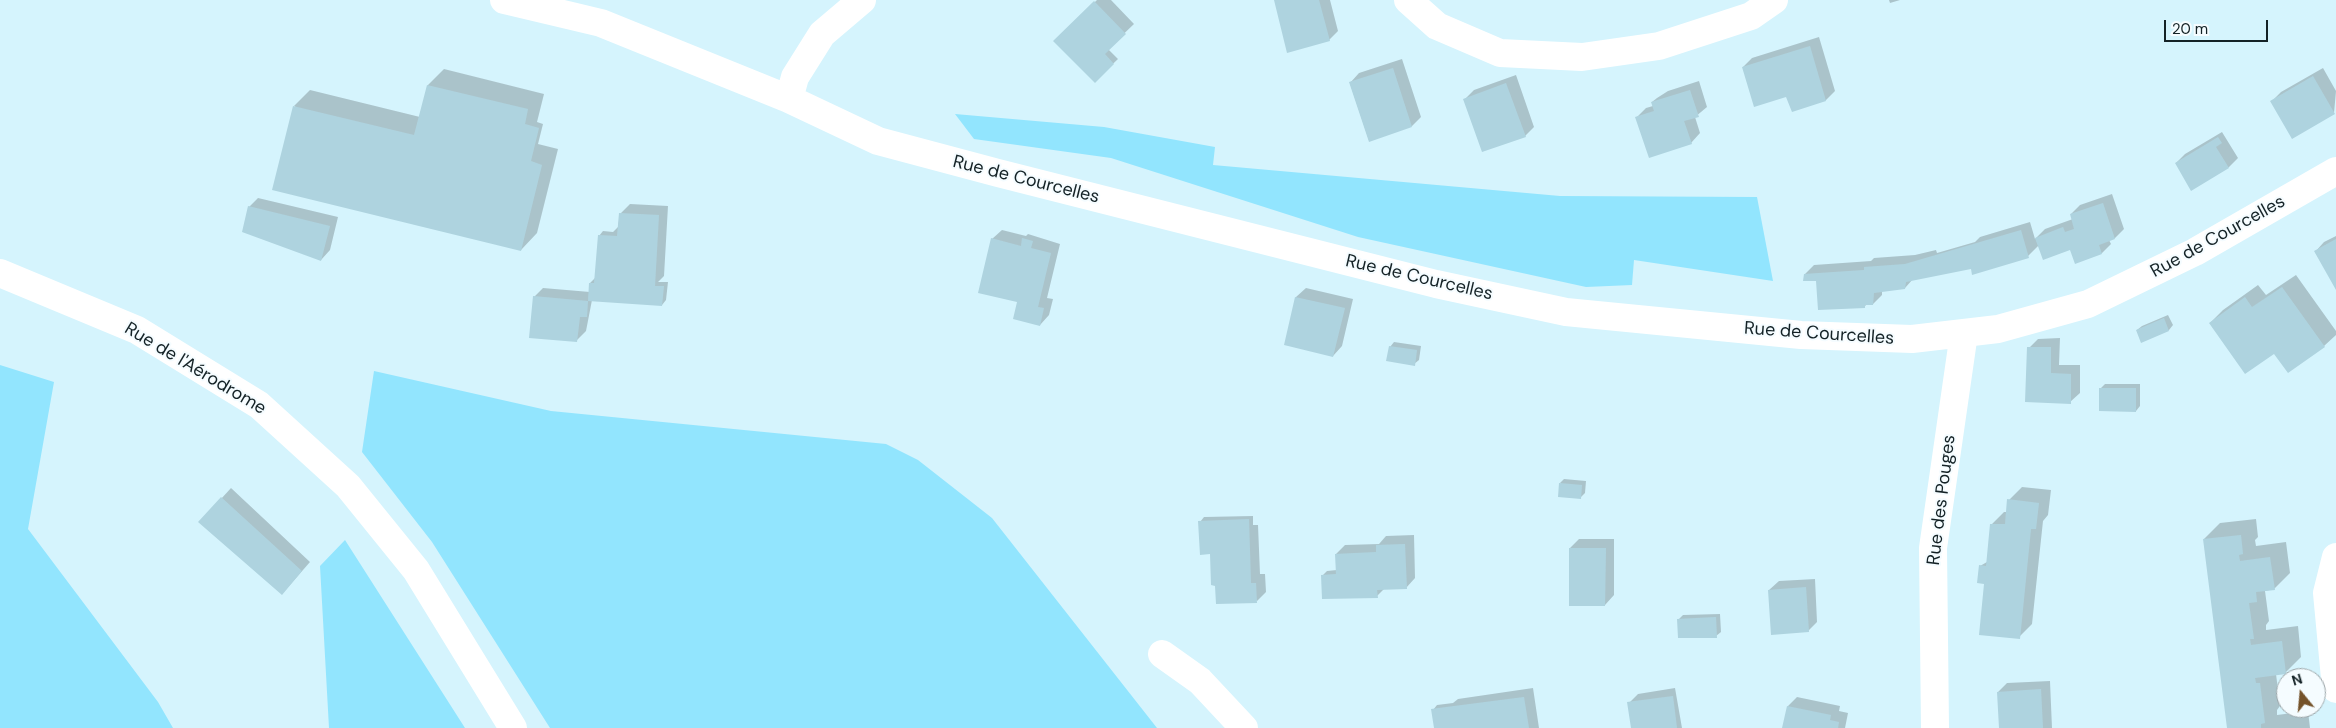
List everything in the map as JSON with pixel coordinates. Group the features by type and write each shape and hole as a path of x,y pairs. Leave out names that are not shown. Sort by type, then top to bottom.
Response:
{"street":[{"name":"Rue de Courcelles","path":"504,0 601,23 789,99 878,141 1436,284 1566,312 1801,335 1912,339 1998,329 2088,304 2195,252 2336,171"},
{"path":"789,99 795,77 822,34 862,0"},
{"path":"1408,0 1436,26 1500,53 1582,57 1659,46 1751,16 1774,0"},
{"name":"Rue de l'Aérodrome","path":"0,273 137,330 259,405 348,486 416,570 513,728"},
{"name":"Rue des Pouges","path":"1935,728 1933,548 1964,333"},
{"path":"2336,557 2327,593 2336,689"},
{"path":"1162,654 1200,681 1244,728"}],"shaded area":[{"path":"955,114 1104,127 1215,147 1213,165 1560,196 1757,197 1773,281 1634,260 1632,285 1586,287 1358,237 1111,158 974,139"},
{"path":"0,365 54,382 28,529 158,702 173,728 0,728"},
{"path":"374,371 551,411 886,444 918,460 992,518 1157,728 550,728 432,542 362,452"},
{"path":"345,540 465,728 329,728 320,566"}],"building":[{"path":"1274,0 1319,0 1330,41 1287,53"},
{"path":"1094,1 1126,34 1105,54 1114,64 1095,83 1053,41"},
{"path":"1810,46 1826,101 1792,112 1786,97 1754,107 1742,67"},
{"path":"1393,68 1412,127 1369,142 1349,82"},
{"path":"2313,76 2335,114 2292,139 2270,101"},
{"path":"1506,83 1526,137 1482,152 1463,99"},
{"path":"427,85 528,109 525,124 539,128 531,161 542,165 521,251 272,190 293,106 414,135"},
{"path":"1690,90 1699,117 1684,121 1692,144 1649,158 1635,117 1654,111 1651,102"},
{"path":"2218,137 2222,143 2216,147 2229,168 2191,191 2175,163"},
{"path":"2103,203 2115,239 2099,245 2102,254 2075,264 2070,250 2043,260 2035,238 2063,227 2065,232 2074,229 2070,214"},
{"path":"248,206 330,226 321,261 242,232"},
{"path":"619,213 659,215 655,286 664,286 662,306 588,301 589,283 594,283 598,235 617,236"},
{"path":"2021,230 2029,258 1972,275 1971,269 1906,282 1905,289 1874,293 1873,305 1865,305 1865,308 1818,310 1816,281 1803,281 1804,274 1864,270 1864,267 1905,264"},
{"path":"991,238 1021,246 1022,238 1033,241 1031,248 1051,253 1038,307 1044,308 1040,326 1013,319 1017,302 978,293"},
{"path":"2336,239 2336,290 2314,251"},
{"path":"2282,287 2325,347 2288,373 2274,354 2245,374 2209,323 2245,297 2252,307"},
{"path":"533,296 588,301 587,317 580,317 577,342 529,338"},
{"path":"1295,297 1345,308 1333,357 1284,345"},
{"path":"2164,318 2169,331 2141,343 2136,330"},
{"path":"1389,346 1417,350 1415,366 1386,361"},
{"path":"2027,347 2051,347 2051,373 2071,374 2071,404 2025,402"},
{"path":"2099,388 2136,388 2136,412 2099,411"},
{"path":"1559,483 1582,485 1581,499 1558,497"},
{"path":"221,497 302,571 282,595 198,522"},
{"path":"2007,499 2039,503 2036,529 2031,529 2020,639 1979,635 1984,584 1977,583 1979,565 1986,566 1990,524 2005,524"},
{"path":"1249,519 1251,583 1256,583 1257,603 1216,604 1215,586 1211,585 1210,554 1200,555 1198,521"},
{"path":"2241,535 2243,554 2239,555 2240,561 2270,557 2275,590 2256,592 2257,602 2249,603 2254,639 2250,639 2251,645 2282,641 2285,668 2276,668 2276,675 2255,678 2256,683 2260,683 2265,723 2261,724 2261,728 2227,728 2203,539"},
{"path":"1405,544 1407,589 1377,590 1378,598 1322,599 1321,575 1336,574 1335,554 1376,552 1376,545"},
{"path":"1569,548 1606,548 1605,606 1569,606"},
{"path":"1806,587 1809,632 1771,635 1768,590"},
{"path":"1716,617 1717,638 1678,638 1677,619"},
{"path":"2041,689 2043,728 1999,728 1997,692"},
{"path":"1673,696 1677,728 1631,728 1627,702"},
{"path":"1524,697 1529,728 1434,728 1431,709"},
{"path":"1787,706 1831,715 1830,720 1839,722 1838,728 1782,728"}]}
